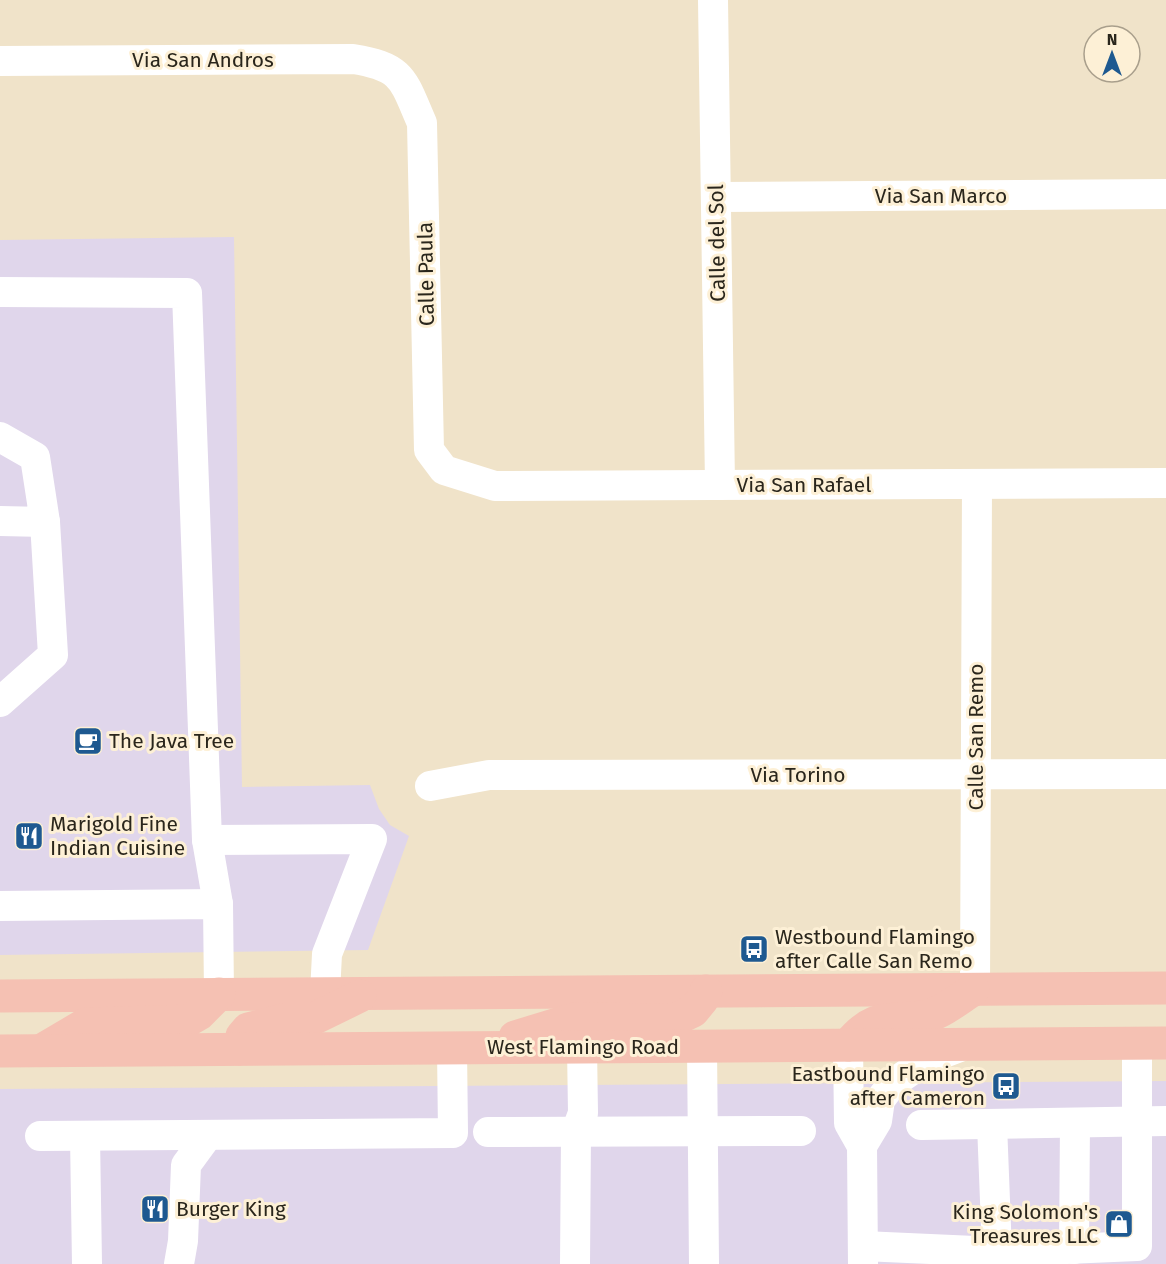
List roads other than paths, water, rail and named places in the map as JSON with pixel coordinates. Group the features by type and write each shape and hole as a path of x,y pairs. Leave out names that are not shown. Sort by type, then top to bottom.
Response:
{"main road":[{"path":"0,996 1166,988"},
{"path":"848,1045 860,1030 875,1023 892,1017 929,1016 975,989"},
{"path":"465,1048 574,1019 674,1020 686,1017 702,1000 706,991"},
{"path":"239,1049 242,1036 248,1029 283,1020 311,1020 367,993"},
{"path":"40,1051 86,1024 187,1021 199,1014 219,994"},
{"name":"West Flamingo Road","path":"0,1051 1151,1043"}],"street":[{"name":"Calle del Sol","path":"713,0 720,485"},
{"name":"Via San Andros","path":"0,62 353,58 380,63 402,77"},
{"name":"Calle Paula","path":"402,77 422,123 429,450 444,470"},
{"name":"Via San Marco","path":"716,197 1166,194"},
{"path":"0,292 187,293 207,840 218,904 219,994"},
{"path":"0,437 35,457 45,522 53,655 0,702"},
{"name":"Via San Rafael","path":"444,470 495,486 1166,483"},
{"name":"Calle San Remo","path":"975,989 977,484"},
{"path":"0,521 45,522"},
{"name":"Via Torino","path":"430,786 489,776 1166,774"},
{"path":"207,840 372,839 327,954 325,993"},
{"path":"0,906 218,904"},
{"path":"848,1045 849,1123 862,1146 863,1255 1137,1246 1152,1121 1151,1043"},
{"path":"862,1146 877,1121 880,1100 892,1084 928,1059 972,1044"},
{"path":"702,1046 704,1264"},
{"path":"575,1264 576,1132 583,1113 582,1047"},
{"path":"40,1136 453,1134 465,1048"},
{"path":"921,1125 1152,1121"},
{"path":"1074,1249 1075,1123"},
{"path":"992,1124 997,1252"},
{"path":"488,1132 801,1131"},
{"path":"179,1264 183,1241 186,1165 208,1135"},
{"path":"85,1136 87,1264"}],"place":[{"name":"The Java Tree","path":"88,741"},
{"name":"Marigold Fine Indian Cuisine","path":"29,836"},
{"name":"Westbound Flamingo after Calle San Remo","path":"754,949"},
{"name":"Eastbound Flamingo after Cameron","path":"1006,1086"},
{"name":"Burger King","path":"155,1209"},
{"name":"King Solomon's Treasures LLC","path":"1119,1224"}]}
